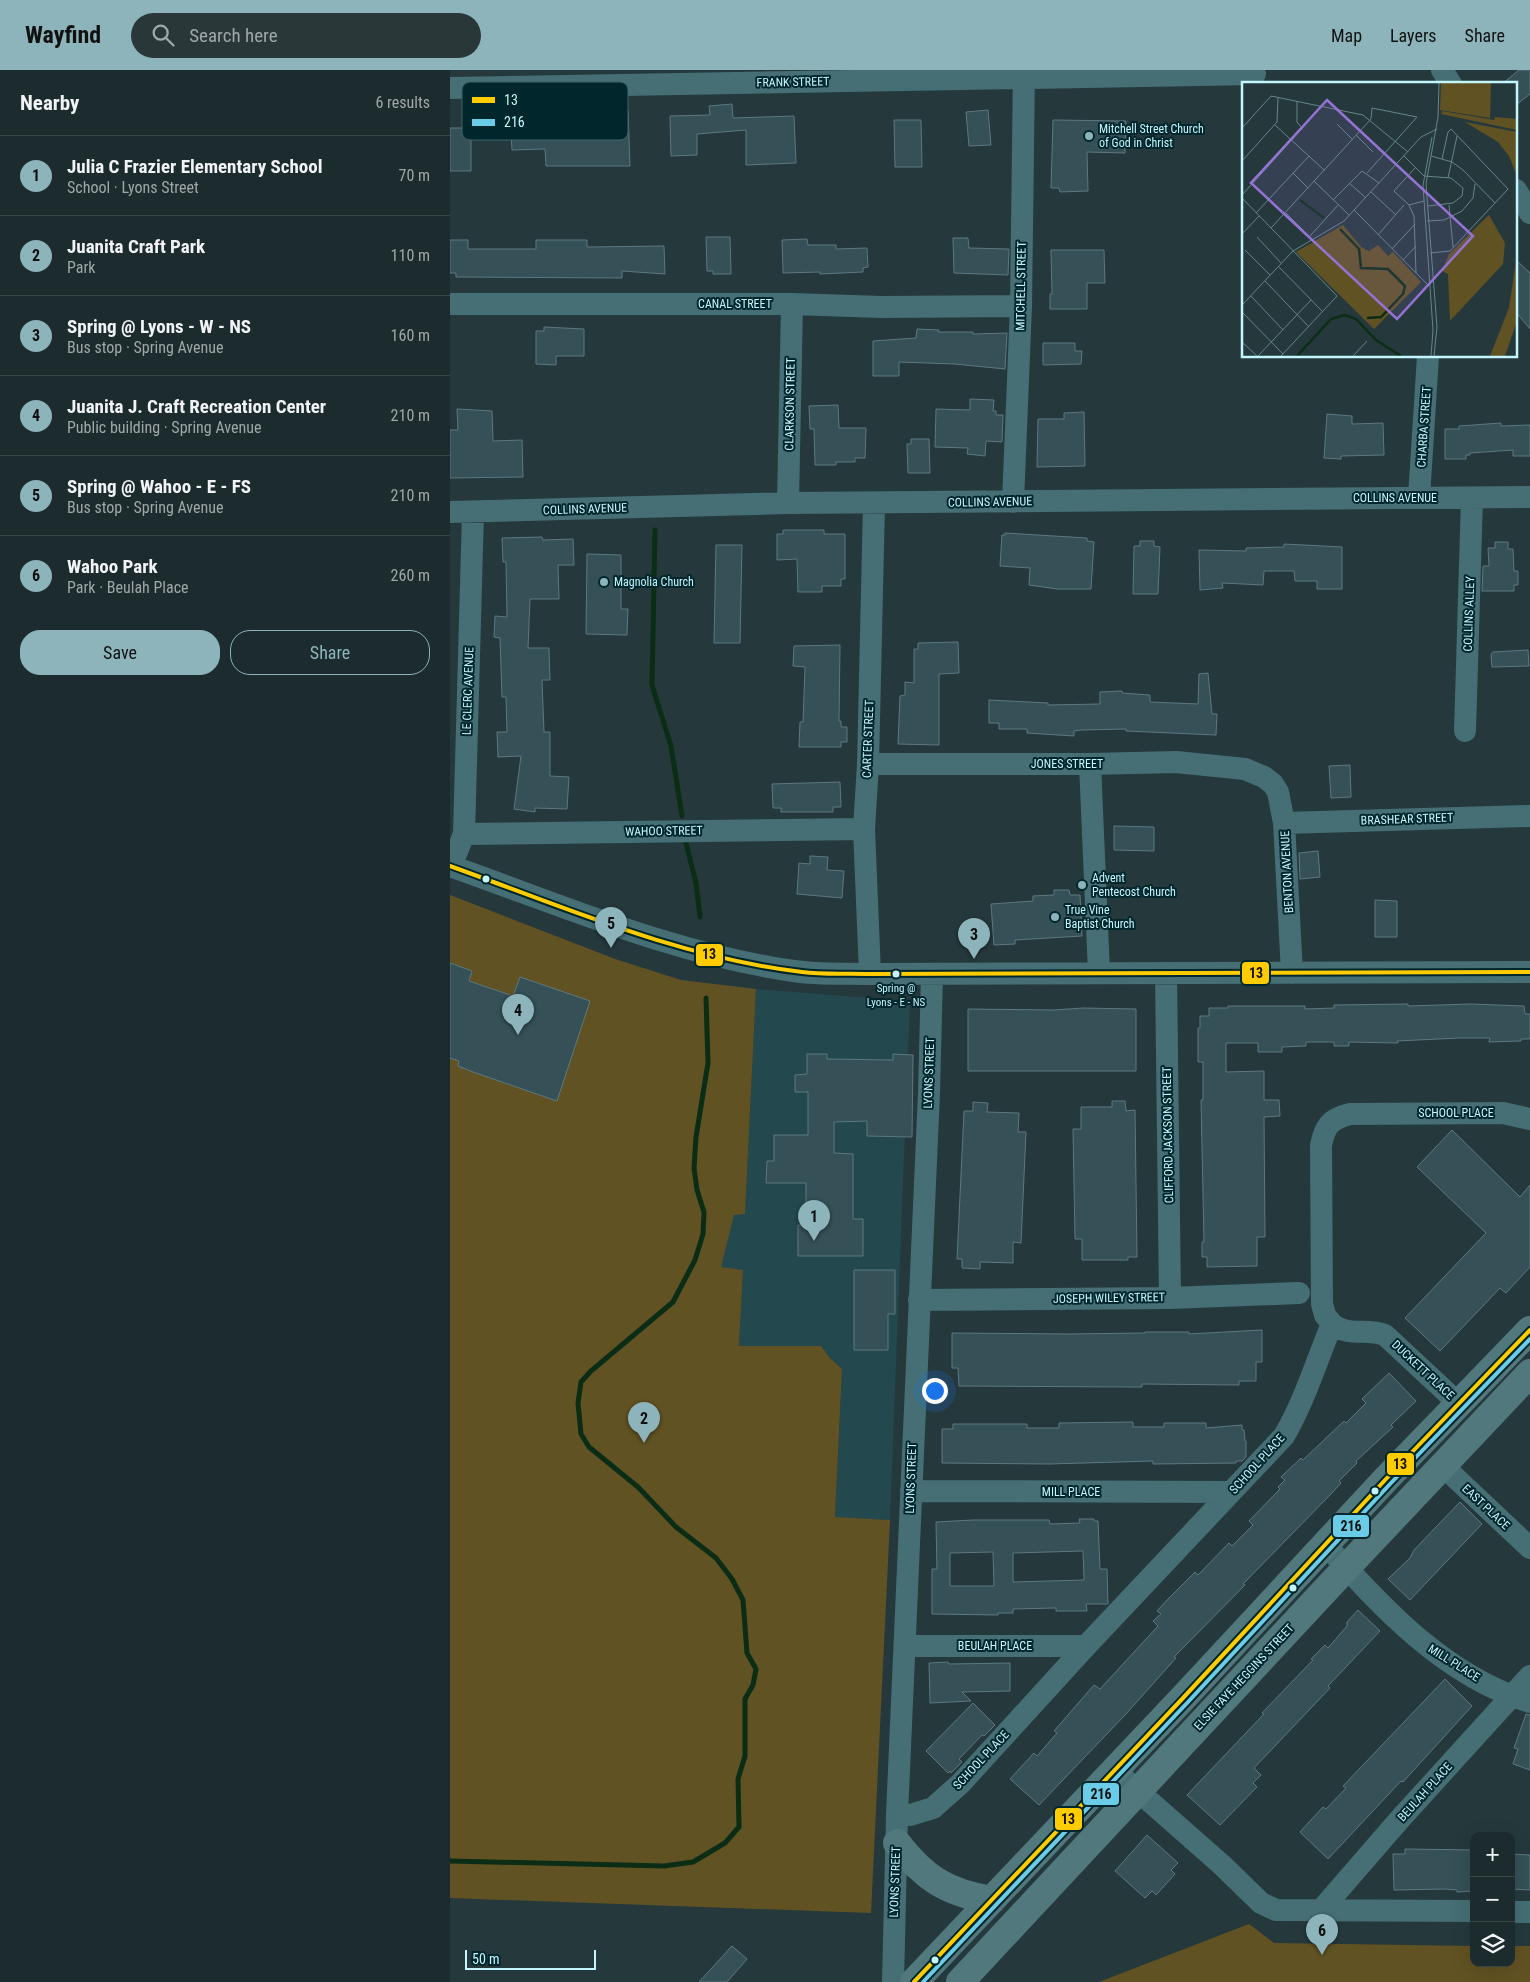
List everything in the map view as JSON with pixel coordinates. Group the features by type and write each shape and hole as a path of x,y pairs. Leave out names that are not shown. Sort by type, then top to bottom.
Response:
{"main road":[{"path":"914,1982 1184,1698 1458,1403 1530,1330"},
{"name":"ELSIE FAYE HEGGINS STREET","path":"960,1982 1530,1373"},
{"path":"897,1843 911,1861 951,1890 967,1896 992,1900"}],"street":[{"path":"1442,70 1450,82"},
{"name":"FRANK STREET","path":"628,84 1024,74 1255,74"},
{"name":"MITCHELL STREET","path":"1013,502 1021,306 1024,74"},
{"path":"1518,193 1530,213"},
{"name":"CANAL STREET","path":"450,304 1021,306"},
{"name":"CLARKSON STREET","path":"788,504 792,304"},
{"name":"CHARBA STREET","path":"1419,497 1428,358"},
{"name":"COLLINS AVENUE","path":"450,512 788,504 1530,497"},
{"name":"COLLINS ALLEY","path":"1465,731 1472,498"},
{"name":"CARTER STREET","path":"870,974 864,829 868,764 874,504"},
{"name":"LE CLERC AVENUE","path":"451,866 464,834 472,512"},
{"name":"JONES STREET","path":"868,764 1176,762 1245,769 1264,777"},
{"path":"1090,764 1099,973"},
{"name":"BENTON AVENUE","path":"1264,777 1273,784 1278,792 1284,823 1292,973"},
{"name":"BRASHEAR STREET","path":"1284,823 1530,816"},
{"name":"WAHOO STREET","path":"464,834 864,829"},
{"path":"451,866 655,940 722,958 796,972 932,974 1530,972"},
{"name":"CLIFFORD JACKSON STREET","path":"1166,973 1170,1298"},
{"name":"LYONS STREET","path":"893,1982 897,1815 932,974"},
{"name":"SCHOOL PLACE","path":"897,1815 933,1808 961,1783 1086,1646 1274,1447 1288,1429 1296,1416 1332,1324 1325,1315 1322,1304 1321,1145 1324,1131 1328,1125 1334,1120 1350,1114 1502,1113 1530,1119"},
{"name":"JOSEPH WILEY STREET","path":"918,1300 1170,1298 1298,1293"},
{"name":"DUCKETT PLACE","path":"1332,1324 1339,1330 1374,1332 1385,1335 1458,1403"},
{"name":"EAST PLACE","path":"1443,1466 1530,1548"},
{"name":"MILL PLACE","path":"911,1491 1231,1492"},
{"name":"MILL PLACE","path":"1325,1544 1346,1568 1425,1646 1452,1665 1521,1699"},
{"name":"BEULAH PLACE","path":"905,1646 1086,1646"},
{"name":"BEULAH PLACE","path":"1322,1910 1400,1819 1521,1699 1530,1676"},
{"path":"1114,1770 1222,1865 1261,1903 1276,1910 1470,1911"},
{"path":"1515,1912 1530,1912"}],"shaded area":[{"path":"450,895 615,959 681,980 756,989 745,1214 734,1215 721,1267 743,1270 739,1346 821,1346 842,1369 835,1517 890,1520 871,1913 450,1898"},
{"path":"756,989 910,1001 890,1520 835,1518 842,1369 820,1346 739,1346 743,1270 721,1267 734,1214 745,1214"},
{"path":"1249,1924 1274,1943 1470,1946 1470,1967 1515,1967 1515,1946 1530,1946 1530,1982 1099,1982"}],"building":[{"path":"1519,70 1530,70 1530,94 1518,103 1518,82 1504,82"},
{"path":"732,104 733,118 794,116 796,163 746,165 746,130 697,134 697,155 671,156 670,116 710,115 709,106"},
{"path":"628,110 630,166 546,166 545,149 512,150 511,140 628,140"},
{"path":"988,110 991,145 969,146 966,112"},
{"path":"894,120 921,120 922,167 895,167"},
{"name":"Mitchell Street Church of God in Christ","path":"1053,120 1126,121 1125,153 1087,152 1088,191 1060,192 1059,188 1051,188"},
{"path":"450,128 462,128 462,140 471,140 471,171 450,171"},
{"path":"706,237 730,237 731,274 713,274 713,271 707,271"},
{"path":"953,238 968,238 969,248 1009,249 1008,275 954,273"},
{"path":"807,239 808,245 836,245 836,249 867,248 868,267 863,268 863,272 783,273 782,240"},
{"path":"450,240 468,240 468,249 536,249 536,240 587,240 587,247 664,246 665,274 622,271 622,278 456,277 456,273 450,273"},
{"path":"1051,250 1104,250 1105,283 1087,283 1087,309 1050,309 1050,294 1052,294"},
{"path":"1518,262 1530,273 1530,329 1518,314"},
{"path":"544,327 584,329 584,356 556,356 556,365 536,364 536,331 544,331"},
{"path":"917,329 939,330 938,332 973,332 973,334 1007,333 1005,369 955,364 899,362 899,376 873,376 873,341 916,338"},
{"path":"1043,343 1075,343 1075,351 1082,351 1081,364 1043,365"},
{"path":"970,399 994,400 993,411 996,411 996,415 1003,415 1002,442 986,441 985,456 967,454 968,448 935,447 936,409 970,410"},
{"path":"838,405 839,428 866,428 865,458 855,458 855,462 836,462 836,465 815,465 814,429 810,429 809,406"},
{"path":"457,409 492,411 493,441 522,440 523,477 450,478 450,430 458,430"},
{"path":"1084,412 1085,466 1037,467 1038,419 1064,419 1064,413"},
{"path":"1327,414 1352,416 1352,424 1383,423 1384,455 1341,456 1341,459 1324,458"},
{"path":"1501,423 1501,426 1530,425 1530,456 1513,456 1513,450 1470,453 1470,455 1466,455 1466,459 1445,459 1445,429"},
{"path":"911,439 929,439 930,473 908,473 907,444 911,444"},
{"path":"783,530 824,530 824,534 845,534 845,579 841,579 841,586 822,586 822,592 798,592 797,559 777,560 777,534 783,534"},
{"path":"1005,533 1087,538 1087,541 1094,542 1091,589 1057,589 1029,585 1030,568 1000,566 1002,535 1005,535"},
{"path":"542,537 543,540 573,539 574,565 558,565 559,599 530,599 528,648 549,648 550,680 542,680 544,732 550,732 550,776 569,777 567,809 535,808 535,812 514,809 521,756 498,757 497,732 507,732 506,697 502,697 500,638 494,637 495,616 507,617 506,562 503,562 502,538"},
{"path":"1140,541 1154,541 1154,546 1160,547 1158,594 1133,594 1134,546 1140,546"},
{"path":"1495,542 1508,542 1508,549 1513,549 1514,571 1518,571 1518,585 1514,585 1514,591 1482,591 1483,566 1489,566 1488,548 1495,548"},
{"path":"1284,544 1342,547 1342,589 1317,589 1317,581 1295,581 1294,571 1264,571 1263,585 1222,583 1223,588 1200,590 1199,550 1246,551 1246,548 1284,547"},
{"path":"716,545 742,545 740,643 714,643"},
{"name":"Magnolia Church","path":"587,554 621,555 621,609 628,609 627,635 586,634"},
{"path":"958,642 959,673 939,674 939,745 898,744 900,696 905,695 905,682 914,683 914,649 918,649 918,643"},
{"path":"840,645 839,721 841,721 841,727 847,727 847,742 841,742 841,747 799,747 800,722 803,722 805,667 793,666 794,646"},
{"path":"1528,650 1529,666 1492,667 1491,654 1493,652"},
{"path":"1208,673 1212,714 1217,714 1216,735 1126,731 1126,729 1081,730 1074,731 1074,736 1027,733 1027,729 999,729 999,723 989,723 989,700 1048,703 1048,705 1100,704 1100,692 1122,691 1122,693 1150,695 1150,702 1198,704 1199,674"},
{"path":"1350,765 1351,797 1331,798 1329,766"},
{"path":"840,782 841,807 833,807 833,812 781,812 781,808 773,808 772,784"},
{"path":"1114,826 1154,827 1154,851 1114,850"},
{"path":"1318,851 1320,877 1300,879 1299,853"},
{"path":"810,856 828,857 827,870 844,871 842,898 797,894 799,863 810,864"},
{"path":"1054,890 1069,890 1070,895 1080,895 1082,936 1015,940 1015,944 994,945 991,904 1033,901 1033,896 1054,895"},
{"path":"1375,900 1397,901 1397,937 1375,937"},
{"path":"450,963 472,971 469,981 513,996 520,977 590,1001 557,1101 458,1066 459,1061 450,1058"},
{"path":"1408,1004 1408,1006 1471,1004 1524,1006 1525,1014 1530,1014 1530,1039 1489,1042 1490,1038 1397,1041 1398,1043 1349,1042 1349,1046 1334,1046 1334,1042 1306,1042 1306,1046 1282,1047 1282,1052 1258,1052 1258,1043 1226,1043 1226,1072 1264,1071 1264,1100 1279,1100 1280,1116 1264,1117 1265,1237 1257,1237 1257,1266 1207,1267 1207,1257 1202,1257 1202,1242 1204,1242 1201,1100 1203,1100 1203,1062 1198,1062 1200,1016 1209,1016 1209,1008 1228,1008 1228,1006 1305,1006 1305,1009 1334,1008 1334,1005"},
{"path":"1083,1008 1136,1009 1136,1071 968,1071 968,1009 1054,1010"},
{"path":"807,1054 827,1054 827,1059 893,1060 893,1054 913,1055 912,1137 867,1136 867,1121 834,1122 834,1153 853,1154 853,1219 863,1219 863,1256 798,1256 798,1225 806,1225 806,1183 766,1183 767,1161 774,1161 774,1135 808,1135 808,1092 795,1092 795,1075 807,1074"},
{"path":"1112,1101 1125,1101 1126,1111 1135,1110 1137,1257 1128,1257 1128,1260 1082,1260 1082,1239 1075,1239 1073,1129 1081,1129 1081,1107 1112,1107"},
{"path":"973,1102 988,1103 987,1112 1019,1113 1018,1132 1026,1132 1021,1243 1013,1242 1013,1263 980,1262 980,1269 962,1268 962,1259 957,1259 964,1111 973,1111"},
{"path":"1452,1130 1520,1197 1530,1185 1530,1267 1506,1293 1500,1288 1440,1351 1405,1318 1486,1233 1417,1167"},
{"path":"854,1270 895,1270 895,1314 888,1314 888,1350 854,1350"},
{"path":"1262,1330 1262,1362 1256,1362 1256,1381 1239,1381 1239,1385 1142,1384 1142,1387 959,1386 958,1368 952,1368 952,1333 1189,1332 1189,1334"},
{"path":"1389,1373 1416,1401 1391,1425 1393,1427 1356,1461 1357,1463 1339,1481 1341,1483 1331,1494 1174,1657 1176,1658 1126,1714 1039,1805 1010,1779 1034,1753 1037,1756 1057,1733 1054,1731 1094,1685 1100,1689 1158,1626 1153,1621 1161,1614 1157,1611 1168,1599 1195,1572 1198,1575 1229,1543 1232,1546 1253,1525 1249,1521 1280,1489 1278,1487 1285,1480 1281,1477 1301,1458 1303,1460 1344,1421 1346,1423 1366,1403 1362,1399"},
{"path":"1133,1422 1133,1427 1164,1427 1164,1423 1206,1423 1206,1428 1242,1425 1246,1441 1246,1457 1242,1461 1236,1461 1236,1463 1153,1464 1153,1461 1049,1464 942,1463 942,1429 953,1429 953,1424 1027,1424 1027,1428 1059,1428 1059,1423"},
{"path":"1460,1502 1482,1524 1410,1600 1388,1579 1410,1558 1414,1550"},
{"path":"1079,1519 1094,1519 1094,1521 1098,1521 1100,1569 1107,1569 1108,1604 1086,1604 1087,1611 1056,1611 1056,1608 1013,1609 1013,1613 998,1613 998,1615 932,1614 932,1569 937,1569 936,1522 1049,1520 1050,1524 1080,1523","holes":["1083,1551 1084,1580 1013,1582 1013,1553","993,1552 994,1586 950,1586 950,1553"]},
{"path":"1358,1610 1380,1631 1328,1686 1330,1688 1254,1768 1261,1775 1253,1783 1257,1787 1220,1825 1187,1795 1264,1714 1262,1713 1313,1660 1311,1659 1325,1645 1328,1648"},
{"path":"948,1662 949,1664 1010,1663 1010,1691 962,1692 971,1701 930,1703 929,1663"},
{"path":"1445,1679 1472,1706 1403,1782 1401,1781 1328,1859 1300,1832 1323,1807 1326,1809 1346,1788 1343,1786"},
{"path":"973,1703 995,1725 984,1736 982,1735 959,1759 962,1762 951,1773 950,1771 948,1773 926,1751"},
{"path":"1526,1714 1530,1715 1530,1770 1513,1764 1518,1749 1514,1748"},
{"path":"1147,1835 1178,1863 1171,1870 1175,1874 1156,1895 1152,1891 1145,1898 1115,1871"},
{"path":"1405,1849 1470,1850 1470,1891 1457,1892 1457,1890 1445,1889 1394,1890 1393,1854 1405,1854"},
{"path":"1515,1854 1530,1855 1530,1890 1515,1889"},
{"path":"732,1946 747,1959 727,1982 699,1982"}],"waterway":[{"path":"655,530 652,685 671,746 682,816"},
{"path":"686,843 696,883 700,917"},
{"path":"450,1861 664,1866 693,1862 725,1843 739,1827 738,1779 745,1756 745,1699 753,1685 756,1669 747,1653 743,1600 732,1579 716,1558 676,1527 638,1487 589,1447 581,1434 578,1403 581,1382 591,1371 673,1302 695,1260 703,1234 704,1212 697,1190 694,1168 696,1137 708,1063 706,998"}],"transit line":[{"name":"13","path":"450,866 579,914 667,943 757,965 810,973 1530,972"},
{"name":"13","path":"914,1982 1183,1698 1386,1479 1530,1330"},
{"name":"216","path":"923,1982 1188,1702 1391,1483 1530,1339"}],"place":[{"name":"Mitchell Street Church of God in Christ","path":"1089,136"},
{"name":"Magnolia Church","path":"604,582"},
{"name":"Advent Pentecost Church","path":"1082,885"},
{"name":"True Vine Baptist Church","path":"1055,917"},
{"name":"Spring @ Wahoo - E - FS","path":"611,948"},
{"name":"Spring @ Lyons - W - NS","path":"974,959"},
{"name":"Spring @ Lyons - E - NS","path":"896,974"},
{"name":"Juanita J. Craft Recreation Center","path":"518,1035"},
{"name":"Julia C Frazier Elementary School","path":"814,1241"},
{"name":"Juanita Craft Park","path":"644,1443"},
{"name":"Wahoo Park","path":"1322,1955"}]}
